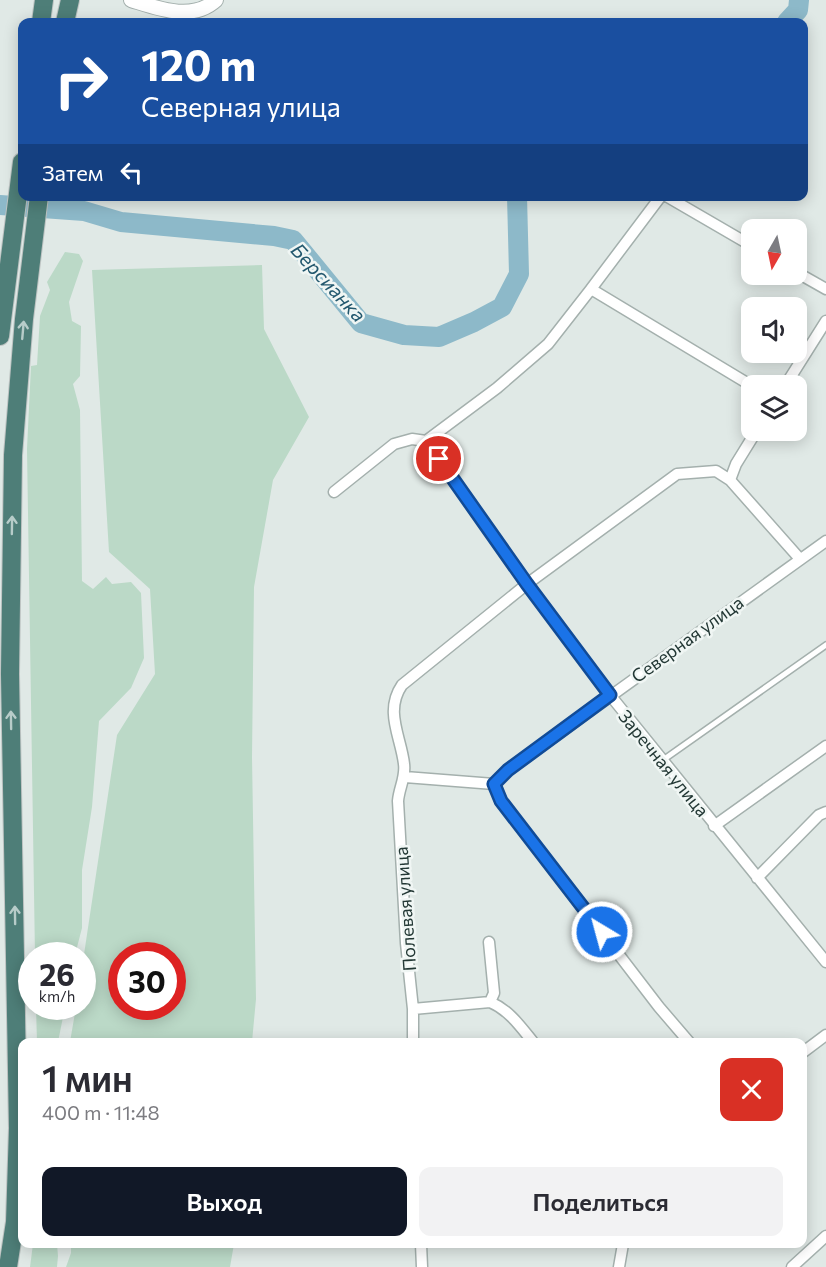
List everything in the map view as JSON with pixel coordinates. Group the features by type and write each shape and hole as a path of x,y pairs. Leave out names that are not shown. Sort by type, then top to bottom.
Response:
{"highway":[{"path":"42,18 44,0"},
{"path":"66,18 70,0"},
{"path":"0,336 18,196"},
{"path":"8,1267 15,1222 18,1128 10,674 13,455 20,355 38,201"}],"street":[{"path":"136,2 168,10 188,12 199,10 216,0"},
{"path":"334,492 394,444 412,439 426,441 497,388 548,344 657,201"},
{"path":"675,201 741,240"},
{"path":"807,278 826,289"},
{"path":"591,289 741,379"},
{"path":"792,375 826,321"},
{"name":"Заречная улица","path":"426,441 527,584 610,695 826,962"},
{"path":"730,480 736,464 750,441"},
{"path":"686,1038 659,1007 501,801 494,784 405,777 393,711 395,694 402,685 527,584 677,474 716,471 730,480 800,559"},
{"name":"Северная улица","path":"494,784 508,770 610,695 826,542"},
{"path":"714,826 826,746"},
{"name":"Полевая улица","path":"405,777 399,790 398,801 406,943 413,1009 413,1038"},
{"path":"758,878 819,815 826,812"},
{"path":"489,942 494,993 490,1002"},
{"path":"413,1009 490,1002 502,1007 530,1038"},
{"path":"807,1049 826,1035"},
{"path":"792,1267 826,1236"},
{"path":"421,1248 422,1267"},
{"path":"619,1267 622,1248"}],"lane":[{"path":"662,761 826,645"}],"green space":[{"path":"65,252 79,254 83,261 69,302 72,321 81,326 80,376 73,384 80,410 82,581 93,589 106,577 112,584 131,582 141,593 144,658 131,688 99,721 92,807 82,870 82,928 78,942 35,942 27,449 31,366 37,365 40,316 50,290 47,282"},
{"path":"262,265 264,329 309,417 273,480 254,587 252,757 256,999 252,1038 71,1038 74,1020 96,1020 96,942 86,942 117,735 155,674 150,589 109,552 92,270"},
{"path":"36,1020 62,1020 59,1038 37,1038"},
{"path":"32,1248 57,1248 57,1267 30,1267"},
{"path":"71,1248 233,1248 230,1267 66,1267"}],"waterway":[{"name":"Берсианка","path":"791,18 798,10 799,0"},
{"name":"Берсианка","path":"0,205 84,211 121,222 274,236 293,240 361,323 404,335 439,337 502,307 519,274 517,201"}],"route":[{"path":"439,459 527,584 610,695 508,770 494,784 501,801 602,932"}]}
